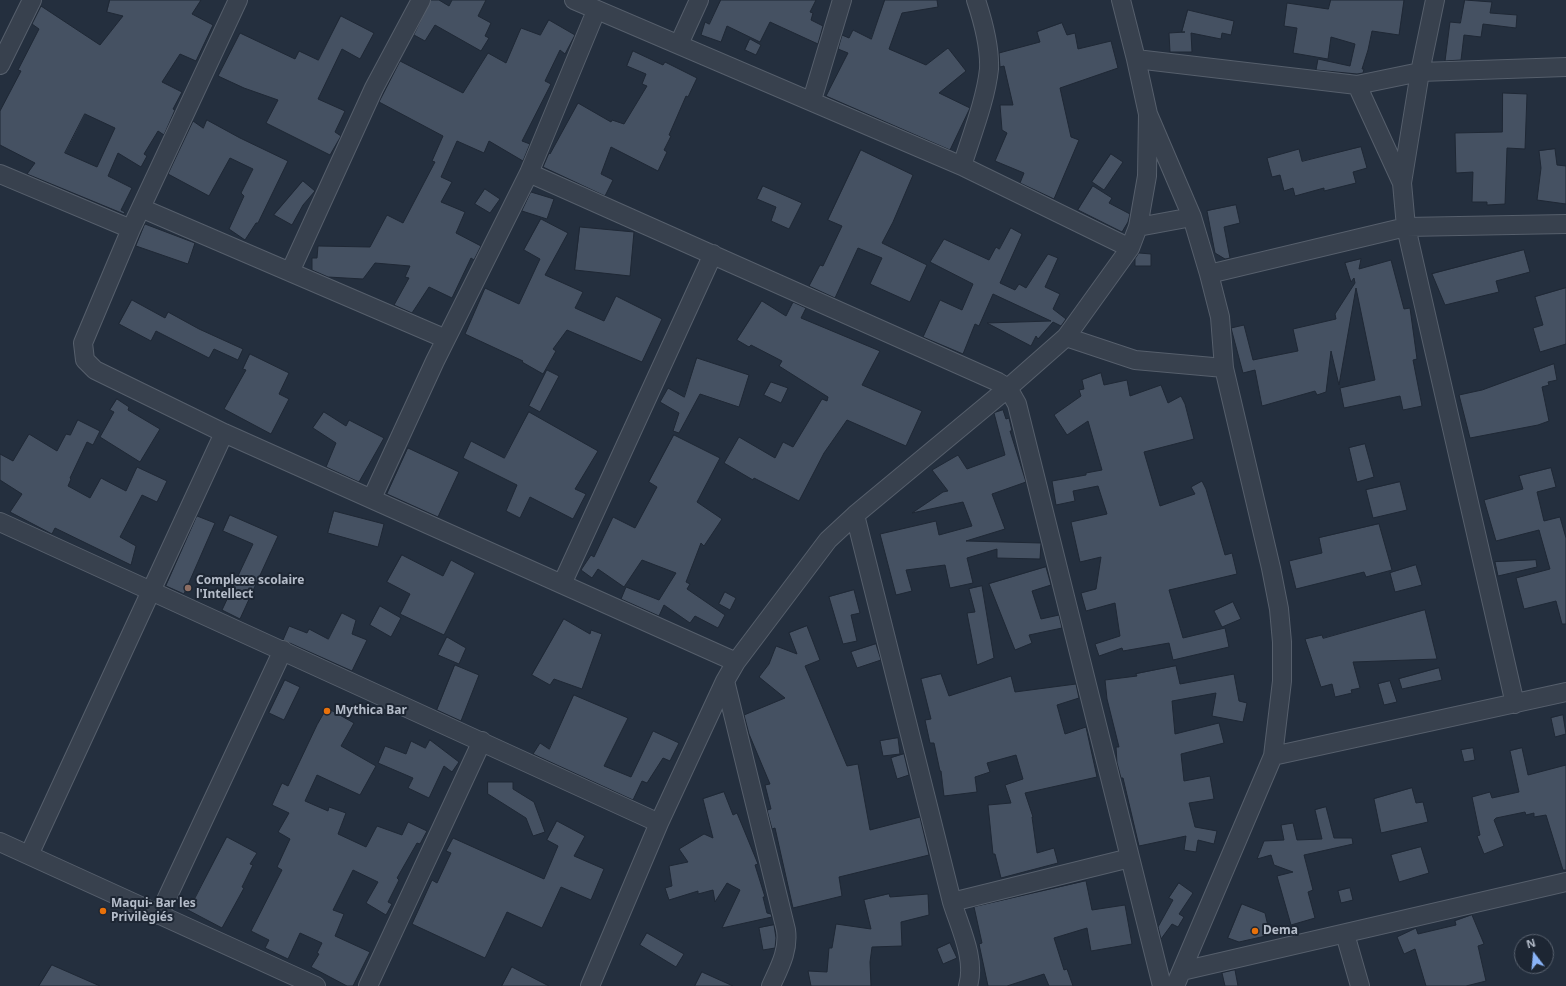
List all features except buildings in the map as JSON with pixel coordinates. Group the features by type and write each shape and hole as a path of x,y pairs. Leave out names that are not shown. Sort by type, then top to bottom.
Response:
{"street":[{"path":"0,63 32,0"},
{"path":"238,0 131,229 83,343 85,360 95,370 224,433 736,662"},
{"path":"290,272 374,88 421,0"},
{"path":"574,0 596,11 812,100 962,166 1130,248"},
{"path":"679,44 699,0"},
{"path":"812,100 842,0"},
{"path":"962,166 987,82 989,67 983,23 976,0"},
{"path":"1121,0 1148,114 1192,217 1220,317 1224,368 1271,568 1279,609 1282,642 1282,681 1272,756 1178,978"},
{"path":"1434,0 1420,72 1402,183 1406,227 1515,704"},
{"path":"372,498 446,339 529,173 596,11"},
{"path":"1136,59 1358,85 1420,72 1566,67"},
{"path":"1358,85 1402,183"},
{"path":"590,986 659,823 725,681 736,662 828,540 855,515 1008,388 1066,337 1130,248 1138,227 1147,176 1148,114"},
{"path":"529,173 713,254 998,382 1008,388 1017,404 1162,986"},
{"path":"0,174 131,229"},
{"path":"141,208 446,339"},
{"path":"1138,227 1192,217"},
{"path":"1209,274 1406,227 1566,224"},
{"path":"562,584 713,254"},
{"path":"1066,337 1135,360 1224,368"},
{"path":"29,855 224,433"},
{"path":"855,515 952,902 970,960 971,970 968,986"},
{"path":"0,522 482,740 659,823"},
{"path":"159,915 283,650"},
{"path":"725,681 786,930 787,938 785,954 771,986"},
{"path":"1272,756 1566,692"},
{"path":"368,986 482,740"},
{"path":"0,842 316,986"},
{"path":"952,902 1130,858"},
{"path":"1178,978 1345,934 1566,882"},
{"path":"1345,934 1360,986"}],"place":[{"name":"Complexe scolaire l'Intellect","path":"188,588"},
{"name":"Mythica Bar","path":"327,711"},
{"name":"Maqui- Bar les Privilègiés","path":"103,911"},
{"name":"Dema","path":"1255,931"}]}
